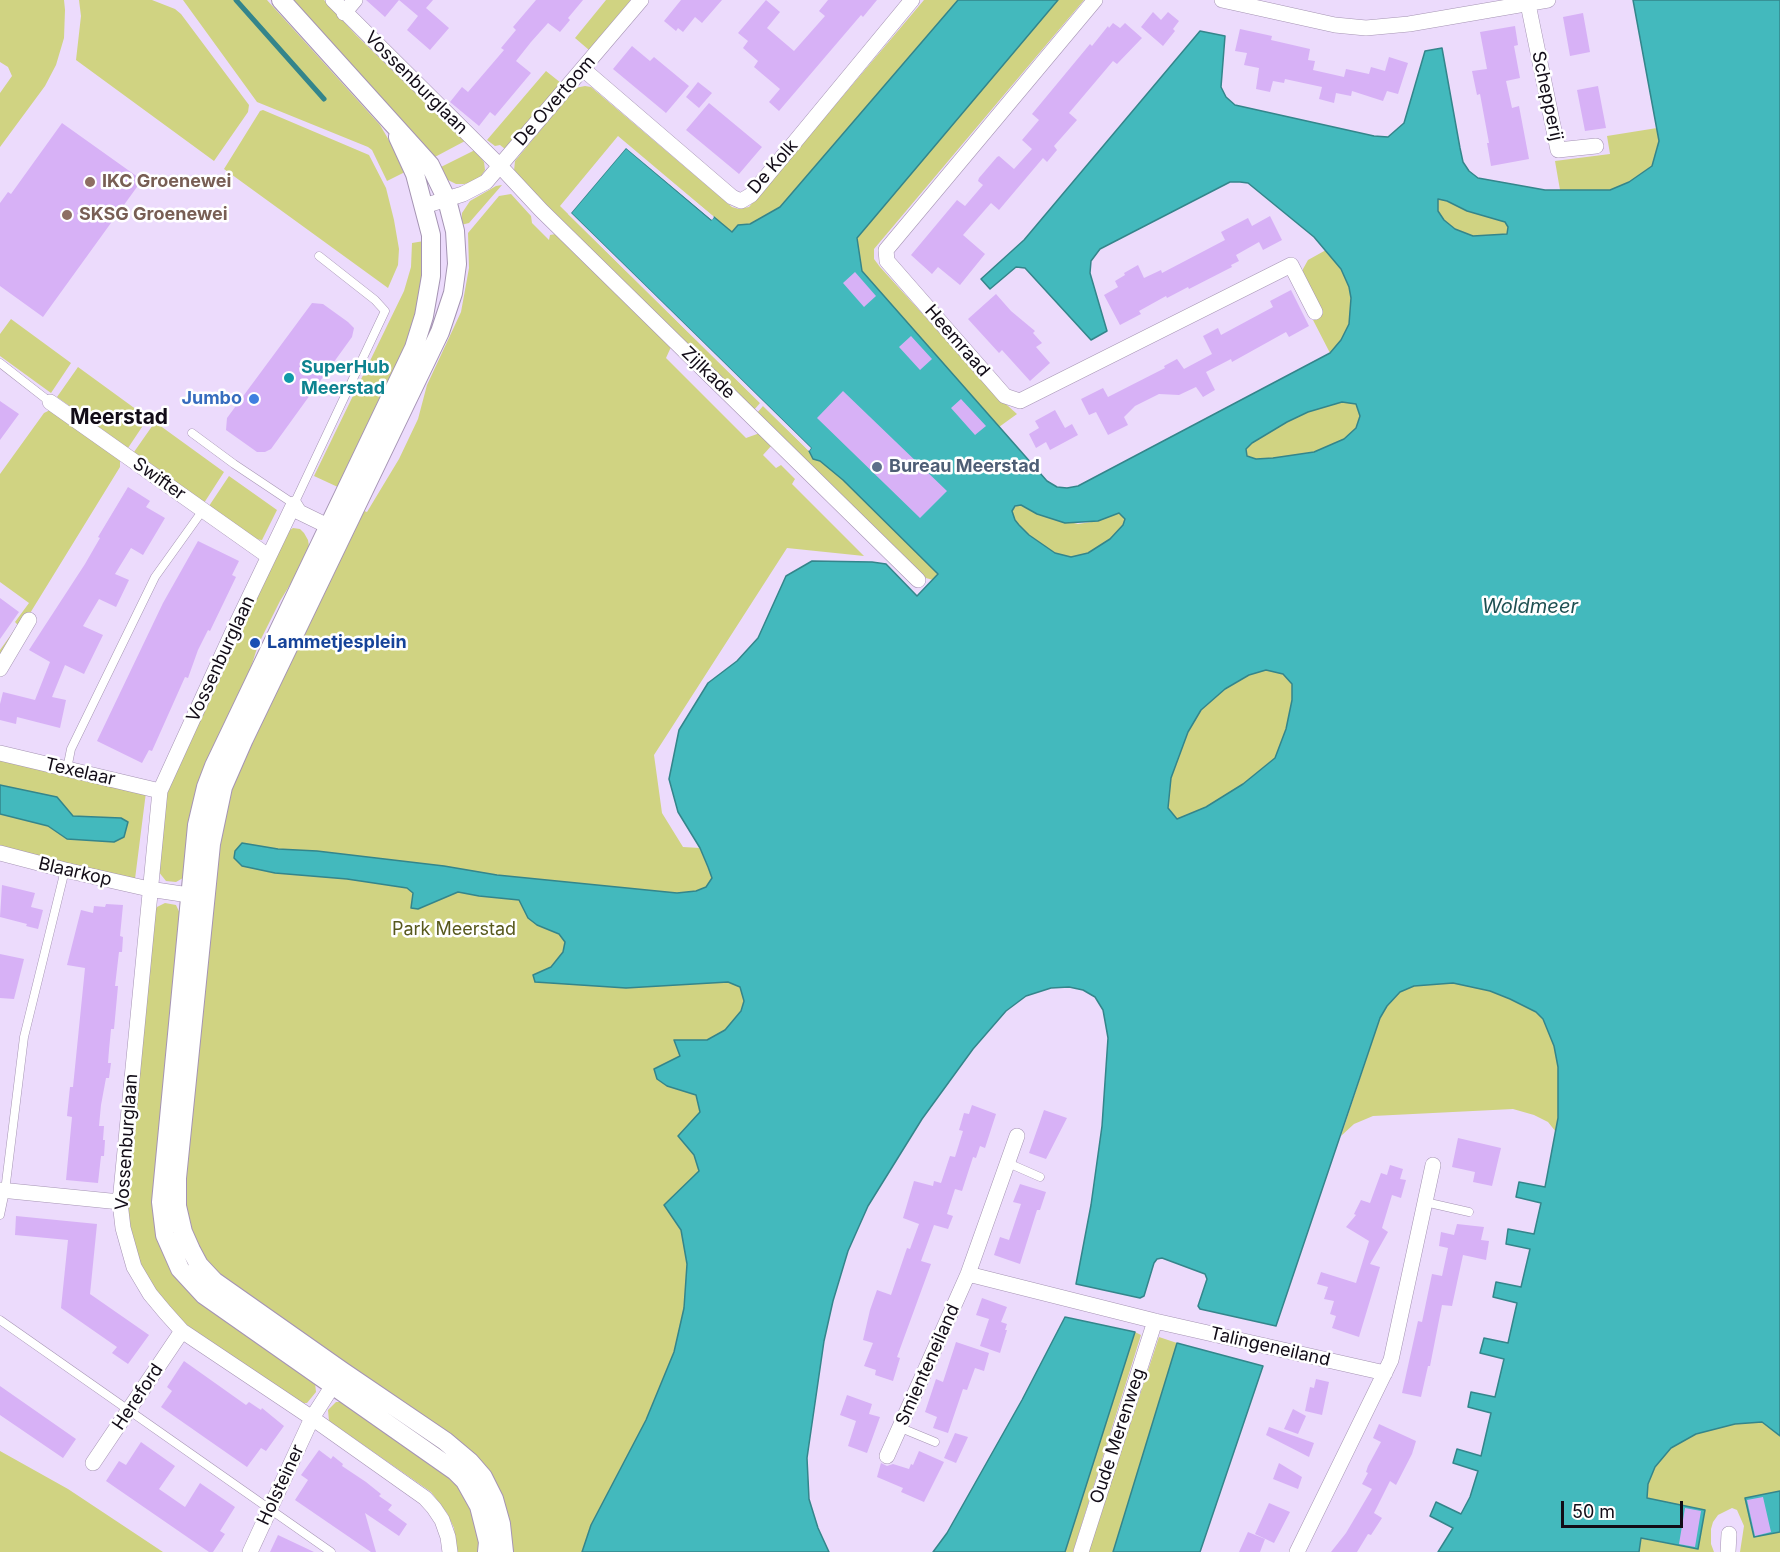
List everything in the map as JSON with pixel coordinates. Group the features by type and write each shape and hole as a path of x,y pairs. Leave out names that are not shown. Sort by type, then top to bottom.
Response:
{"street":[{"path":"281,0 430,165 455,197 457,264 447,316 336,530"},
{"name":"Vossenburglaan","path":"333,0 500,166"},
{"path":"344,13 355,0"},
{"name":"De Overtoom","path":"455,197 486,182 641,0"},
{"name":"De Kolk","path":"583,69 732,197 741,201 751,195 912,0"},
{"name":"Heemraad","path":"1095,0 886,250 886,261 1005,396 1020,401 1291,265 1316,312"},
{"path":"1222,0 1335,25 1366,28 1409,24 1548,0"},
{"name":"Schepperij","path":"1528,4 1558,150 1596,146"},
{"path":"392,124 414,174 430,235 431,276 424,316 414,348 223,787 199,897 177,1178 177,1206 183,1233 199,1265 214,1281 465,1481 479,1506 488,1542 487,1552"},
{"name":"Zijlkade","path":"500,166 541,210 918,580"},
{"path":"424,206 455,197"},
{"name":"Swifter","path":"50,402 268,556"},
{"path":"294,504 299,512 336,530"},
{"name":"Vossenburglaan","path":"294,504 160,791 120,1202 123,1228 134,1267 150,1294 182,1330 425,1498 442,1520 450,1552"},
{"path":"0,669 29,620"},
{"name":"Texelaar","path":"0,753 160,791"},
{"name":"Blaarkop","path":"0,853 149,889"},
{"path":"149,889 199,897"},
{"name":"Smienteneiland","path":"887,1456 968,1274 1017,1137"},
{"path":"1297,1552 1391,1360 1433,1165"},
{"path":"3,1190 120,1202"},
{"path":"968,1274 1155,1321"},
{"name":"Talingeneiland","path":"1155,1321 1385,1373"},
{"name":"Oude Merenweg","path":"1081,1552 1155,1321"},
{"name":"Hereford","path":"93,1463 182,1330"},
{"path":"312,1418 337,1378"},
{"path":"337,1378 445,1441 470,1462 483,1477 494,1499 501,1524 504,1552"},
{"name":"Holsteiner","path":"250,1552 312,1418"},
{"path":"1728,1552 1730,1534"}],"lane":[{"name":"Vossenburglaan","path":"294,504 385,311 375,300 319,256"},
{"path":"0,363 50,402"},
{"path":"192,433 294,504"},
{"path":"67,769 71,749 155,577 203,510"},
{"path":"0,1215 24,1037 65,870"},
{"path":"1008,1163 1040,1177"},
{"path":"1425,1202 1469,1212"},
{"path":"0,1320 331,1552"},
{"path":"901,1428 935,1442"}],"green space":[{"path":"0,0 64,0 65,10 64,38 56,65 45,86 0,147 0,93 12,76 8,67 0,62"},
{"path":"79,0 152,0 175,9 181,14 249,105 248,112 214,161 76,60 81,16"},
{"path":"183,0 267,0 380,125 407,171 387,181 372,150 368,147 257,102"},
{"path":"292,0 324,0 356,35 465,141 433,158"},
{"path":"606,0 631,0 589,50 575,38"},
{"path":"924,0 958,0 780,207 750,224 738,225 732,232 618,136 560,206 760,403 754,410 514,171 515,161 575,88 585,86 591,87 732,207 739,209 749,207"},
{"path":"1058,0 1084,0 874,249 874,259 880,267 998,397 1017,414 999,427 862,271 857,238"},
{"path":"546,71 561,83 505,149 487,140"},
{"path":"263,110 369,155 386,188 399,249 398,265 388,288 224,169 260,111"},
{"path":"1657,128 1659,141 1652,166 1629,182 1610,190 1560,190 1555,161 1610,154 1607,136"},
{"path":"475,150 484,162 485,170 481,176 474,182 464,184 456,184 448,180 439,168"},
{"path":"502,185 469,223 461,225 462,213 470,201"},
{"name":"Park Meerstad","path":"511,194 531,216 532,223 549,240 550,235 556,234 671,347 666,358 746,438 760,433 772,445 763,455 776,468 781,465 795,479 792,484 864,556 787,548 654,755 662,813 683,847 700,848 712,878 706,887 707,983 728,982 740,987 744,1001 741,1011 725,1030 707,1040 674,1040 680,1056 667,1086 696,1095 700,1113 678,1136 694,1155 699,1171 665,1205 681,1230 687,1264 684,1308 674,1352 646,1420 591,1525 582,1552 511,1552 497,1492 224,1281 199,1254 184,1206 184,1181 218,840 226,799 361,510 367,512 399,459 418,419 427,385 461,312 469,268 468,233 499,196"},
{"path":"1438,199 1467,211 1505,222 1508,227 1507,234 1473,236 1455,229 1444,220 1438,211"},
{"path":"424,241 424,272 413,332 340,488 314,476 404,291 411,267 412,243"},
{"path":"1326,250 1341,269 1351,298 1349,324 1341,340 1330,353 1313,320 1323,313 1303,273 1308,260"},
{"path":"11,319 71,363 51,393 0,356 0,334"},
{"path":"78,367 148,418 128,448 57,397"},
{"path":"1342,402 1356,403 1360,415 1356,428 1344,439 1314,452 1273,458 1256,459 1247,456 1246,449 1252,443 1287,422 1308,412"},
{"path":"763,406 809,451 813,459 820,461 843,480 939,574 933,580 926,578 757,413"},
{"path":"50,410 120,458 120,467 0,662 0,650 18,625 15,622 29,603 0,582 0,474 44,413"},
{"path":"155,422 224,472 204,503 134,452"},
{"path":"229,476 277,510 262,540 255,539 209,506"},
{"path":"1021,505 1037,514 1078,524 1098,521 1119,513 1125,519 1123,525 1110,539 1088,553 1071,557 1055,553 1019,525 1012,511 1016,506"},
{"path":"293,528 300,529 304,533 310,552 280,601 258,645 187,870 183,878 176,882 166,881 158,871 167,793 286,533"},
{"path":"1266,670 1283,674 1292,684 1293,700 1286,729 1275,758 1243,784 1206,807 1177,819 1168,808 1171,778 1188,732 1201,710 1225,689 1249,675"},
{"path":"0,756 146,792 135,879 0,847 0,814 48,826 67,839 121,818 73,816 57,797 0,785"},
{"path":"165,903 176,905 182,918 163,1246 315,1383 316,1392 307,1403 297,1403 185,1325 161,1300 138,1264 125,1204 153,914 157,907"},
{"path":"1453,983 1490,991 1510,999 1536,1012 1543,1019 1554,1046 1558,1067 1556,1132 1548,1122 1513,1109 1373,1116 1354,1124 1341,1136 1380,1018 1387,1006 1400,992 1414,986"},
{"path":"1135,1332 1141,1335 1073,1552 1065,1552"},
{"path":"1159,1337 1177,1343 1113,1552 1088,1552"},
{"path":"336,1402 343,1402 448,1471 465,1492 475,1514 482,1552 457,1552 454,1528 447,1513 431,1492 329,1421 328,1410"},
{"path":"1762,1422 1780,1436 1780,1491 1745,1498 1754,1537 1780,1532 1780,1552 1740,1552 1744,1526 1737,1510 1732,1508 1718,1515 1713,1522 1711,1544 1714,1552 1639,1552 1640,1538 1698,1549 1704,1510 1647,1498 1648,1484 1655,1467 1671,1448 1696,1434 1735,1423"},
{"path":"0,1451 68,1489 163,1552 0,1552"}],"water":[{"name":"Woldmeer","path":"958,0 1058,0 857,238 862,271 1047,481 1057,487 1078,486 1330,353 1341,340 1349,324 1351,298 1341,269 1314,237 1248,183 1240,182 1230,182 1100,249 1091,261 1090,273 1107,331 1091,340 1025,268 1016,267 990,289 981,279 1024,240 1200,31 1225,36 1221,87 1226,97 1235,105 1374,136 1388,137 1404,123 1425,51 1442,48 1463,162 1469,171 1478,178 1545,190 1610,190 1629,182 1652,166 1659,141 1633,0 1780,0 1780,1436 1762,1422 1735,1424 1696,1434 1671,1448 1655,1467 1648,1484 1647,1498 1705,1510 1698,1549 1641,1538 1639,1552 1438,1552 1453,1528 1430,1516 1436,1502 1461,1514 1470,1497 1478,1471 1453,1463 1457,1449 1481,1456 1491,1413 1468,1407 1471,1392 1495,1397 1504,1359 1480,1353 1484,1338 1508,1343 1517,1303 1493,1297 1496,1282 1521,1287 1530,1249 1506,1244 1508,1229 1534,1234 1541,1203 1516,1197 1519,1182 1545,1187 1558,1118 1558,1067 1554,1046 1543,1019 1536,1012 1490,991 1453,983 1414,986 1400,992 1380,1018 1276,1326 1200,1309 1198,1306 1207,1279 1205,1274 1162,1258 1157,1259 1154,1263 1144,1296 1140,1298 1076,1284 1091,1205 1102,1126 1108,1038 1103,1010 1095,997 1083,990 1069,987 1051,988 1026,996 1006,1011 973,1049 922,1119 868,1206 848,1251 824,1341 807,1458 809,1499 818,1528 829,1552 582,1552 591,1525 646,1420 674,1352 684,1308 687,1264 681,1230 664,1205 699,1171 694,1155 678,1136 700,1112 696,1095 667,1086 657,1079 654,1069 680,1056 674,1040 707,1040 725,1030 741,1011 744,1001 740,987 728,982 626,988 535,982 533,975 551,967 563,952 565,942 559,934 537,925 528,918 519,900 458,892 418,909 411,908 413,893 407,888 347,879 275,873 242,866 234,858 235,851 242,843 278,849 317,851 444,866 497,875 677,893 696,891 706,887 712,878 700,848 678,812 669,779 679,730 708,683 737,661 758,638 786,576 812,561 886,564 917,596 938,574 843,480 820,461 813,459 809,451 811,448 571,213 626,148 711,220 714,217 732,232 738,225 750,224 780,207","holes":["1438,199 1447,201 1467,211 1505,222 1508,227 1507,234 1473,236 1455,229 1444,220 1438,211","1342,402 1356,404 1360,416 1356,428 1344,439 1314,452 1273,458 1256,459 1247,456 1246,449 1252,443 1308,412","1021,505 1037,514 1065,523 1098,521 1119,513 1125,519 1123,525 1110,539 1088,553 1071,557 1055,553 1029,535 1015,520 1012,511 1015,506","1266,670 1283,674 1292,684 1292,700 1286,729 1275,758 1243,784 1206,807 1177,819 1168,808 1171,778 1188,732 1201,710 1225,689 1249,675"]},
{"path":"0,785 57,797 73,816 121,818 128,822 124,837 114,842 67,839 48,826 0,814"},
{"path":"1065,1317 1135,1332 1065,1552 933,1552 947,1533 1022,1400"},
{"path":"1177,1343 1263,1366 1200,1552 1113,1552"},
{"path":"1780,1491 1780,1532 1754,1537 1745,1498"}],"pier":[{"path":"624,146 628,146 714,217 712,220 626,148 571,213 811,448 809,451 568,214"}],"building":[{"path":"366,0 399,0 385,17"},
{"path":"399,0 433,0 426,8 449,28 430,50 407,30 418,16"},
{"path":"536,0 583,0 560,32 548,23 531,42 516,61 531,73 495,116 490,112 479,126 450,102 462,87 468,92 504,50 501,48 516,30 513,27"},
{"path":"681,0 722,0 702,23 695,17 683,32 678,28 676,31 664,21"},
{"path":"766,0 780,12 767,28 794,51 825,16 819,11 828,0 877,0 863,17 861,15 779,111 769,102 780,89 754,67 758,61 743,48 748,41 738,33"},
{"path":"1153,12 1161,20 1168,12 1179,21 1173,29 1175,31 1163,46 1141,27"},
{"path":"1583,13 1590,52 1570,56 1563,17"},
{"path":"1113,23 1120,28 1125,23 1142,38 1117,64 1113,61 1069,113 1077,120 1054,146 1057,150 1047,162 1043,158 999,210 991,203 963,235 985,254 960,285 938,267 932,274 911,255 957,200 965,206 983,185 978,181 979,178 997,157 999,156 1014,169 1032,149 1022,140 1039,120 1032,114 1090,44 1092,46"},
{"path":"1515,26 1518,45 1514,46 1520,78 1506,81 1512,108 1519,106 1529,159 1491,166 1480,94 1477,95 1472,71 1487,69 1480,32"},
{"path":"1240,29 1272,36 1271,40 1310,49 1308,60 1315,61 1313,70 1344,77 1346,69 1369,74 1371,67 1385,71 1389,57 1408,63 1398,94 1387,91 1383,101 1352,91 1351,96 1336,93 1334,103 1319,99 1322,87 1285,79 1284,83 1273,81 1270,92 1256,89 1259,68 1244,65 1247,53 1235,51"},
{"path":"632,46 650,61 654,57 689,86 666,113 613,69"},
{"path":"698,82 712,93 699,108 686,97"},
{"path":"1598,86 1606,128 1585,131 1577,90"},
{"path":"709,103 762,147 739,174 686,130"},
{"path":"62,123 142,180 43,317 0,286 0,203 8,192 11,194"},
{"path":"1270,216 1282,240 1263,250 1259,242 1236,255 1239,261 1231,265 1232,267 1189,289 1188,287 1167,298 1166,296 1139,311 1141,314 1120,325 1104,295 1118,287 1115,281 1125,275 1124,273 1138,265 1144,278 1161,270 1162,273 1225,240 1221,232 1248,218 1252,226"},
{"path":"855,272 876,296 864,307 843,283"},
{"path":"1291,290 1309,326 1289,337 1286,332 1232,362 1231,359 1206,372 1215,390 1203,397 1196,387 1179,395 1159,394 1135,406 1124,417 1128,425 1108,435 1096,412 1089,415 1081,399 1103,388 1108,397 1165,368 1164,366 1177,359 1184,369 1212,354 1203,336 1218,328 1221,335 1273,307 1270,301"},
{"path":"996,294 1011,311 1035,331 1033,333 1042,343 1036,347 1050,363 1030,381 1002,350 999,353 968,319"},
{"name":"SuperHub Meerstad","path":"312,303 323,304 348,322 354,328 352,337 271,449 257,452 226,430 227,418"},
{"path":"911,336 932,359 920,370 899,347"},
{"path":"843,391 947,491 920,518 817,418"},
{"path":"961,399 986,426 975,435 951,408"},
{"path":"0,401 19,414 0,440"},
{"path":"1055,410 1065,428 1072,424 1078,435 1050,450 1046,442 1036,448 1029,434 1039,428 1035,421"},
{"path":"128,487 150,501 146,507 165,518 143,555 131,548 115,574 129,580 116,607 99,599 83,626 103,635 84,674 65,665 52,697 66,700 60,728 17,717 16,724 0,720 3,692 35,700 50,662 29,650 85,564 100,538 98,537"},
{"path":"198,541 239,561 232,575 236,577 210,631 208,630 198,650 188,678 185,677 152,751 149,750 142,763 97,741 163,603"},
{"path":"0,598 19,612 0,639"},
{"path":"2,885 35,893 31,907 43,910 38,929 0,917"},
{"path":"106,904 123,905 120,936 123,937 115,986 118,986 108,1063 111,1063 101,1105 99,1126 104,1126 103,1140 105,1140 98,1183 66,1180 72,1117 67,1116 70,1087 73,1087 85,968 67,965 81,910 93,913 94,906 105,907"},
{"path":"0,954 24,959 14,999 0,998"},
{"path":"972,1105 996,1114 985,1148 980,1146 976,1158 973,1157 962,1191 955,1189 947,1214 953,1216 948,1229 934,1225 921,1261 931,1264 897,1357 900,1358 893,1381 875,1375 876,1370 864,1366 873,1343 863,1340 870,1310 877,1290 891,1295 907,1248 910,1249 919,1224 903,1218 914,1181 933,1186 934,1181 941,1183 950,1156 955,1157 963,1131 959,1130 964,1113 969,1114"},
{"path":"1044,1110 1067,1118 1046,1159 1029,1153"},
{"path":"1458,1138 1501,1148 1492,1186 1473,1182 1475,1172 1452,1167"},
{"path":"1390,1165 1403,1169 1400,1179 1406,1180 1401,1198 1392,1195 1382,1228 1388,1232 1370,1264 1380,1267 1359,1337 1332,1328 1336,1316 1330,1314 1334,1301 1324,1299 1328,1287 1317,1284 1321,1272 1356,1283 1369,1241 1346,1227 1356,1215 1354,1214 1361,1200 1370,1203 1381,1173 1387,1175"},
{"path":"1020,1184 1046,1192 1040,1210 1037,1210 1020,1264 994,1255 1000,1237 1009,1240 1021,1204 1013,1202"},
{"path":"16,1216 97,1224 90,1294 149,1335 128,1364 112,1353 117,1347 61,1308 68,1240 15,1235"},
{"path":"1457,1224 1484,1227 1481,1240 1489,1241 1486,1260 1463,1255 1452,1306 1442,1305 1430,1366 1428,1366 1421,1397 1402,1393 1418,1321 1422,1322 1432,1274 1442,1276 1448,1248 1439,1246 1441,1232 1454,1235"},
{"path":"982,1298 1007,1307 1001,1322 1007,1324 1005,1330 1007,1330 1000,1353 980,1346 989,1319 976,1315"},
{"path":"956,1342 989,1353 984,1371 975,1368 967,1390 963,1389 948,1433 933,1428 937,1417 925,1412 936,1379 943,1382"},
{"path":"184,1361 246,1405 249,1402 261,1410 262,1408 284,1426 266,1451 261,1448 247,1467 161,1407 172,1391 167,1387"},
{"path":"1316,1379 1329,1382 1322,1415 1305,1411 1310,1387 1314,1388"},
{"path":"0,1386 76,1439 63,1458 0,1415"},
{"path":"847,1395 872,1404 869,1414 880,1417 867,1453 848,1446 856,1421 840,1415"},
{"path":"1293,1409 1306,1416 1298,1434 1284,1429"},
{"path":"1379,1424 1416,1441 1412,1454 1396,1485 1390,1481 1374,1513 1382,1518 1371,1535 1368,1534 1357,1552 1331,1552 1346,1533 1372,1489 1362,1484 1368,1473 1366,1472 1368,1466 1381,1442 1373,1438"},
{"path":"1269,1427 1314,1443 1309,1457 1266,1435"},
{"path":"955,1433 968,1437 956,1463 944,1458"},
{"path":"141,1442 175,1466 159,1489 185,1507 200,1483 235,1507 220,1531 225,1534 213,1552 209,1552 106,1481 119,1461 126,1465"},
{"path":"319,1450 331,1459 333,1456 343,1464 342,1466 366,1482 381,1494 379,1496 392,1505 388,1510 407,1524 399,1536 365,1513 376,1552 371,1552 295,1500 308,1480 301,1475"},
{"path":"919,1451 944,1462 924,1502 901,1492 903,1488 877,1477 881,1463 909,1469"},
{"path":"1279,1463 1302,1477 1298,1489 1273,1479"},
{"path":"1763,1497 1771,1532 1755,1536 1747,1500"},
{"path":"1269,1503 1290,1512 1274,1543 1255,1534"},
{"path":"1685,1508 1701,1511 1695,1547 1679,1544"},
{"path":"1248,1532 1265,1539 1260,1552 1239,1552"},
{"path":"278,1535 314,1552 270,1552"}],"waterway":[{"path":"236,0 324,99"}],"place":[{"name":"IKC Groenewei","path":"90,182"},
{"name":"SKSG Groenewei","path":"67,215"},
{"name":"SuperHub Meerstad","path":"289,378"},
{"name":"Jumbo","path":"254,399"},
{"name":"Bureau Meerstad","path":"877,467"},
{"name":"Lammetjesplein","path":"255,643"}],"district":[{"name":"Meerstad","path":"119,418"}]}
